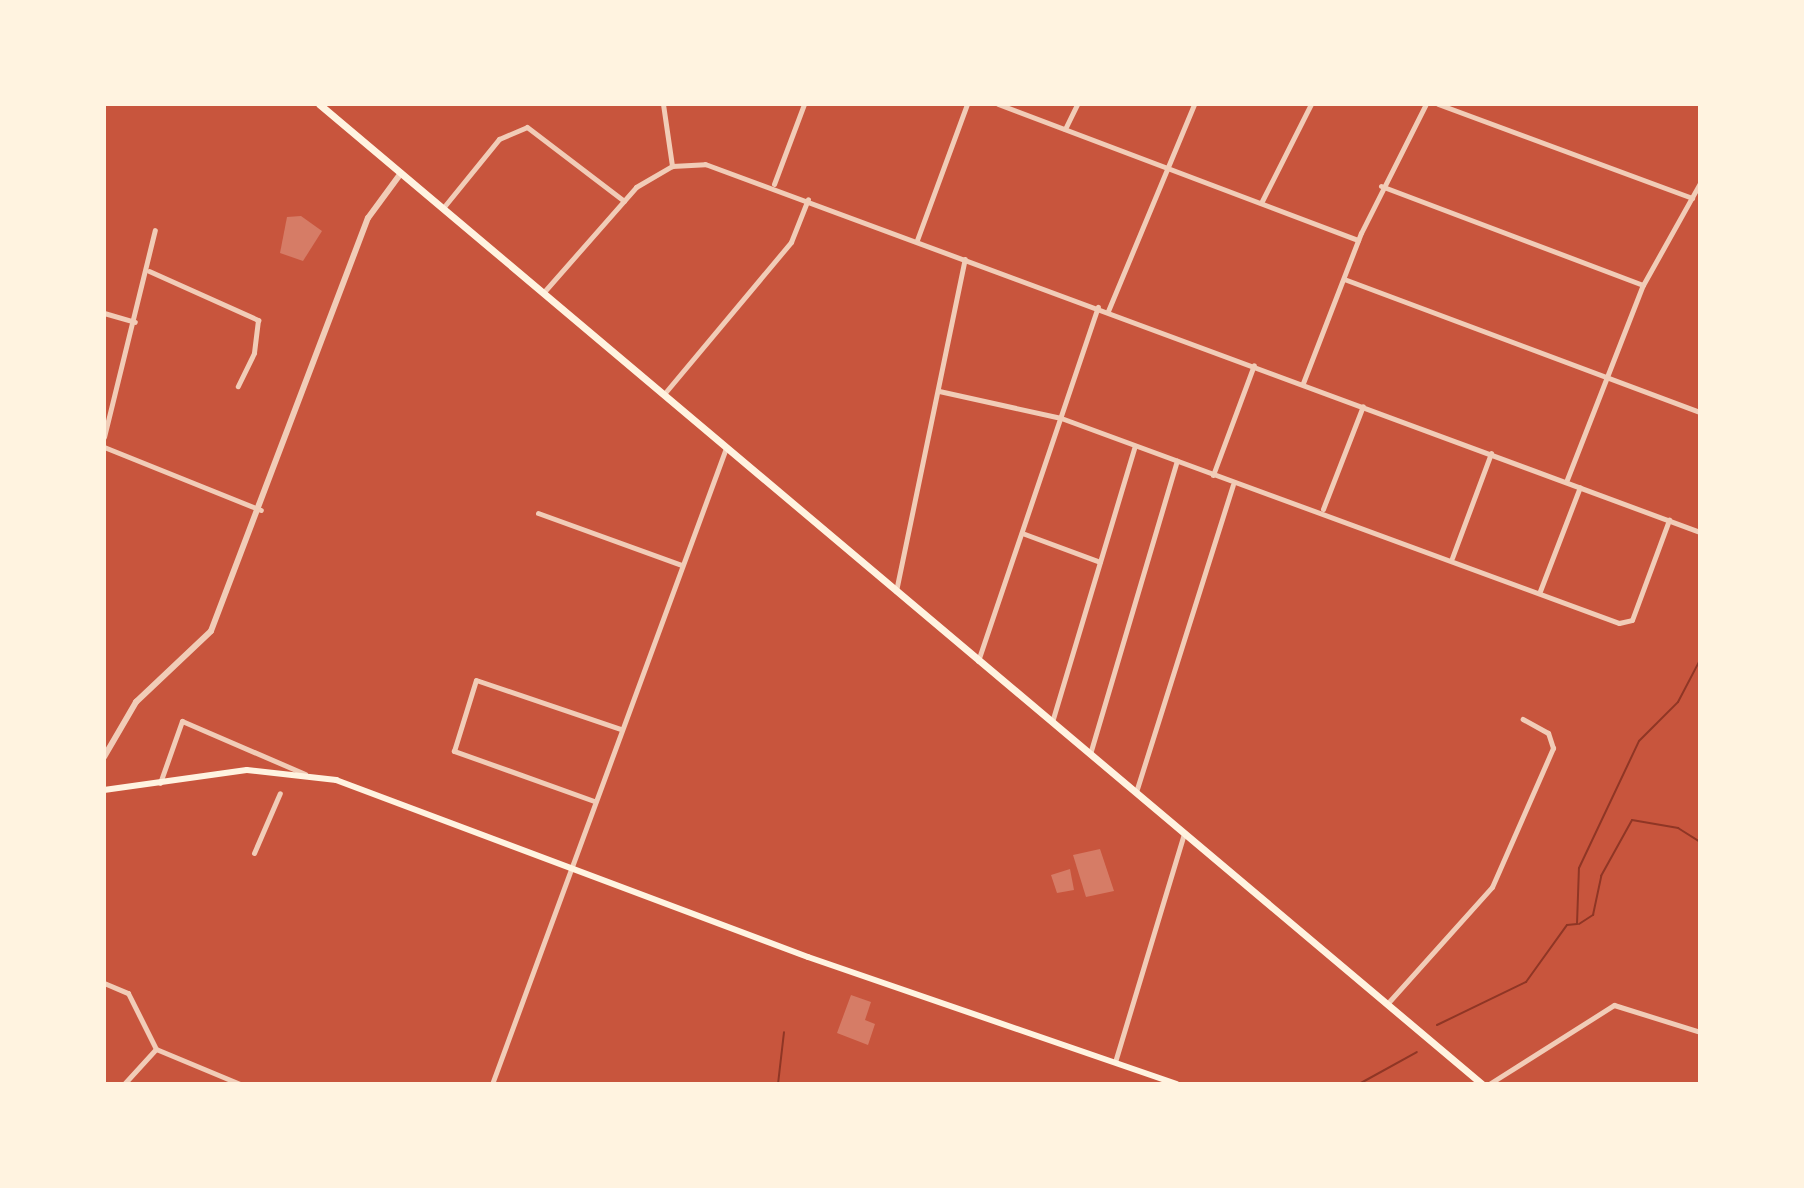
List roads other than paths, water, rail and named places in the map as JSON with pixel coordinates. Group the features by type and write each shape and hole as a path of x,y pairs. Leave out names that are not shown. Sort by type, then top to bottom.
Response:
{"main road":[{"path":"319,104 1482,1084"},
{"path":"104,790 247,770 305,774 1177,1084"}],"street":[{"path":"663,104 672,166"},
{"path":"774,184 804,104"},
{"path":"917,240 967,104"},
{"path":"998,104 1358,240"},
{"path":"1065,129 1077,104"},
{"path":"1108,311 1164,167 1194,104"},
{"path":"1261,203 1311,104"},
{"path":"1303,383 1381,186 1426,104"},
{"path":"1438,104 1692,198"},
{"path":"443,208 499,139 527,127 624,201"},
{"path":"543,293 624,201 672,166 705,164 774,184 965,259 1700,532"},
{"path":"104,757 136,702 211,631 261,510 368,218 401,173"},
{"path":"1566,482 1604,376 1643,285 1700,183"},
{"path":"1381,186 1643,285"},
{"path":"663,395 791,242 808,199"},
{"path":"104,437 149,271 155,230"},
{"path":"896,592 965,259"},
{"path":"149,271 258,320 254,353 238,386"},
{"path":"1344,279 1700,412"},
{"path":"978,662 1098,307"},
{"path":"104,313 135,322"},
{"path":"1213,475 1254,365"},
{"path":"939,391 1061,418 1233,485 1323,509 1626,623 1669,520"},
{"path":"1323,509 1363,406"},
{"path":"1052,723 1135,446"},
{"path":"104,447 261,510"},
{"path":"492,1084 726,448"},
{"path":"1452,558 1491,453"},
{"path":"1090,754 1177,461"},
{"path":"1136,792 1233,485"},
{"path":"1540,591 1580,487"},
{"path":"538,513 682,565"},
{"path":"1022,533 1100,562"},
{"path":"594,801 454,751 467,705 483,677 621,729"},
{"path":"1387,1004 1492,887 1553,748 1548,733 1523,719"},
{"path":"159,784 182,721 305,774"},
{"path":"254,853 280,793"},
{"path":"1115,1062 1185,833"},
{"path":"104,983 128,993 156,1049 227,1082 240,1084"},
{"path":"1489,1084 1614,1005 1700,1032"},
{"path":"124,1084 156,1049"}],"waterway":[{"path":"1437,1025 1526,982 1567,925 1577,924 1579,868 1639,741 1678,702 1700,660"},
{"path":"1579,924 1593,915 1601,876 1632,820 1678,828 1700,842"},
{"path":"778,1084 784,1032"},
{"path":"1359,1084 1417,1052"}]}
